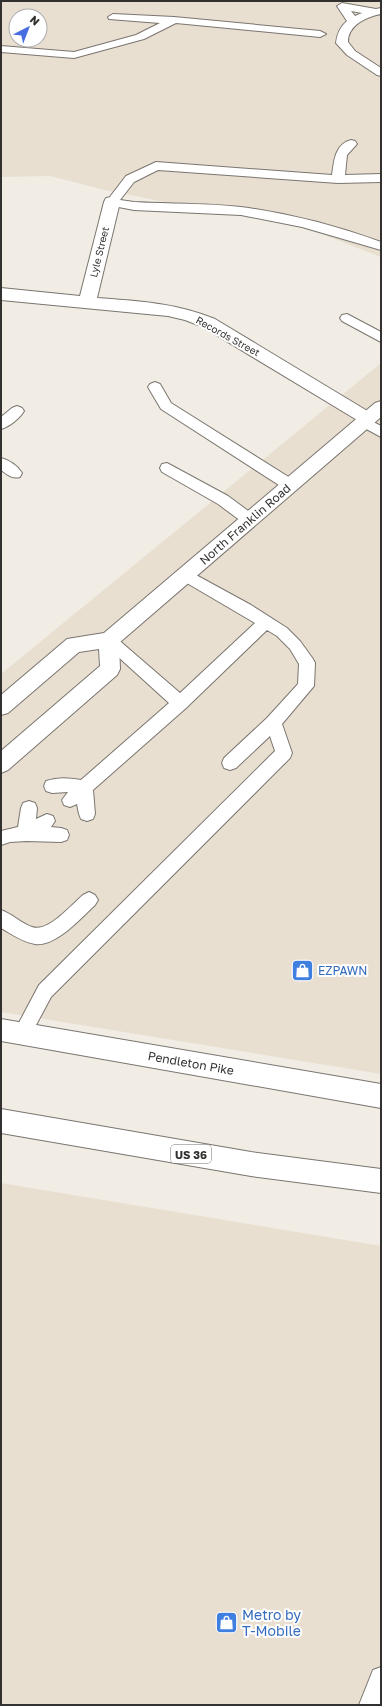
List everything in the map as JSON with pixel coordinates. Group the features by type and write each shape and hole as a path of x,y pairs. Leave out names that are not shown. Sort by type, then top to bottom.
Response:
{"main road":[{"name":"Lyle Street","path":"87,302 112,202"},
{"name":"Records Street","path":"1,294 168,310 190,315 209,323 371,416"},
{"name":"North Franklin Road","path":"109,640 371,416"},
{"path":"1,707 74,645 109,640 110,669 1,764"},
{"name":"Pendleton Pike","path":"12,1032 381,1096"},
{"name":"US 36","path":"1,1121 251,1164 381,1181"}],"lane":[{"path":"353,22 342,6 378,12"},
{"path":"112,17 174,20 334,35 353,22 378,12"},
{"path":"133,18 152,31"},
{"path":"1,50 74,55 140,37 174,20"},
{"path":"334,35 351,53 381,73"},
{"path":"338,179 341,154 351,144"},
{"path":"381,178 338,179 156,166 130,179 112,202 134,206 242,211 302,223 358,238 381,246"},
{"path":"347,318 381,338"},
{"path":"156,387 166,406 290,485"},
{"path":"1,424 17,411"},
{"path":"371,416 381,432"},
{"path":"1,463 16,473"},
{"path":"167,468 223,500 250,520"},
{"path":"185,575 246,609 282,632 295,645 307,663 306,686 273,723 230,763"},
{"path":"70,800 180,703 266,622"},
{"path":"109,640 180,703"},
{"path":"12,1032 44,991 284,753 273,723"},
{"path":"52,786 65,784 84,788"},
{"path":"84,788 87,814"},
{"path":"26,834 29,808"},
{"path":"26,834 47,821"},
{"path":"1,838 10,835 26,834 61,835"},
{"path":"1,918 16,929 39,936 54,930 89,900"},
{"path":"372,1705 381,1678"}],"shaded area":[{"path":"1,1 381,1 381,257 301,226 165,202 105,190 50,176 1,177"},
{"path":"381,363 381,1074 1,1012 1,674"},
{"path":"1,1183 381,1246 381,1705 1,1705"}],"place":[{"name":"EZPAWN","path":"303,970"},
{"name":"Metro by T-Mobile","path":"227,1622"}]}
